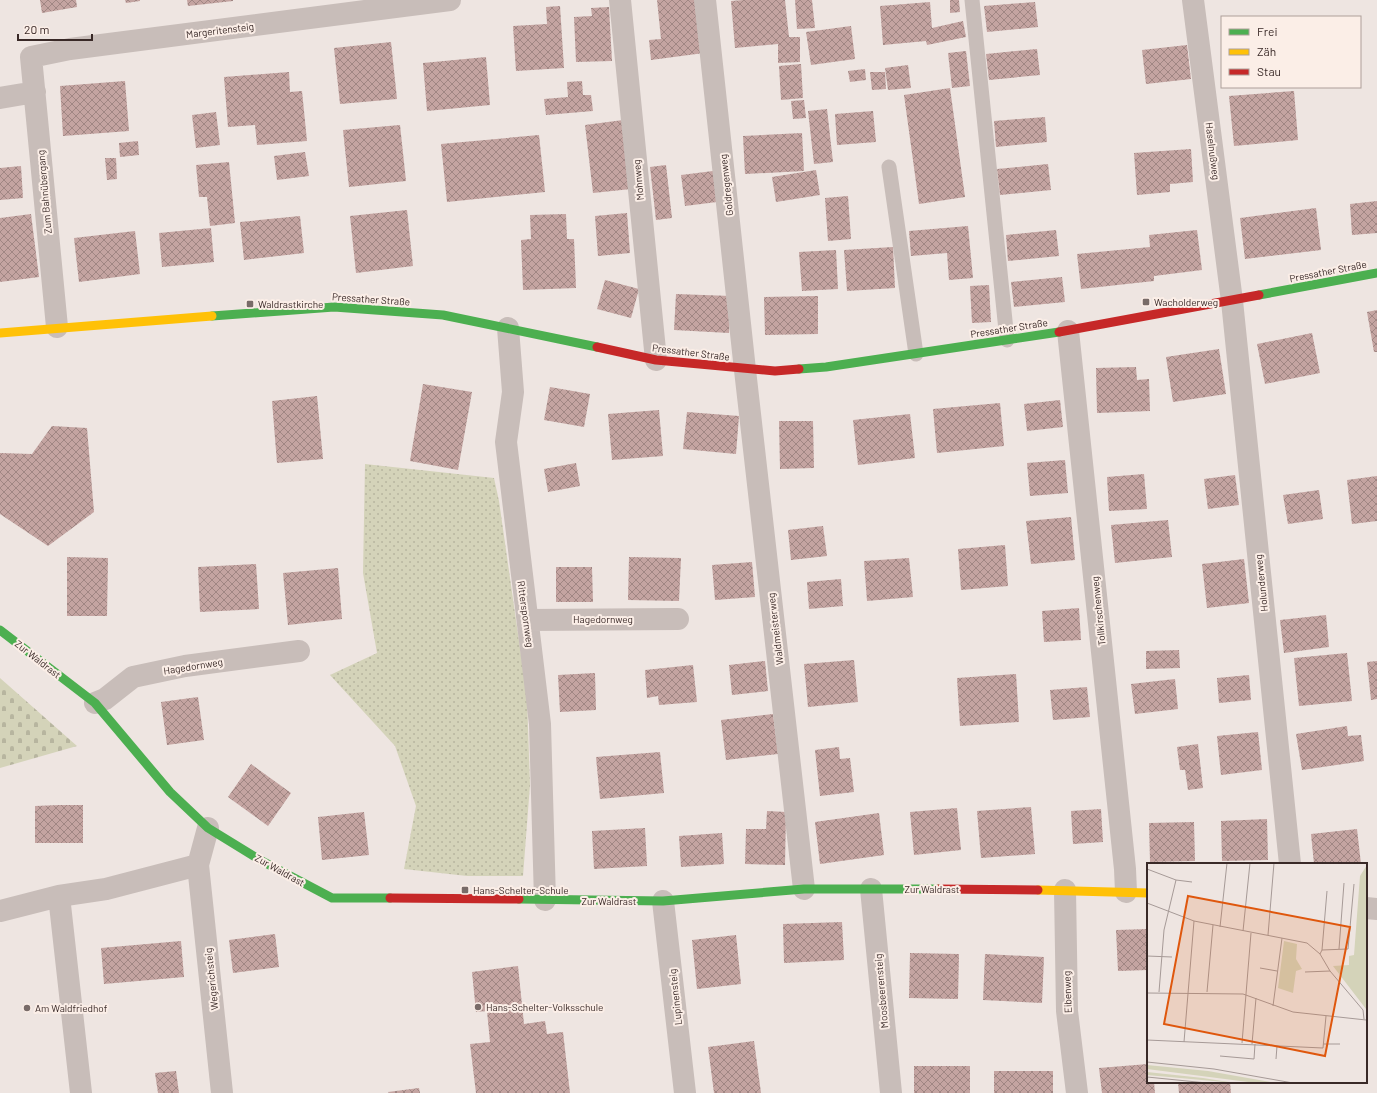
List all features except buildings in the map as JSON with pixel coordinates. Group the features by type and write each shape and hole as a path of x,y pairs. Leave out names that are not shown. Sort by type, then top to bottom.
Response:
{"street":[{"name":"Margeritensteig","path":"31,57 70,49 409,3 450,0"},
{"name":"Mohnweg","path":"620,0 656,360"},
{"name":"Goldregenweg","path":"706,0 745,370"},
{"name":"Haselnußweg","path":"1193,0 1232,301"},
{"name":"Zum Bahnübergang","path":"31,57 57,327"},
{"path":"0,98 35,92"},
{"name":"Pressather Straße","path":"0,333 57,327 334,307 443,315 656,360 745,370 775,371 826,367 1068,331 1377,273"},
{"name":"Holunderweg","path":"1232,301 1290,863"},
{"name":"Ritterspornweg","path":"508,328 513,392 506,442 540,724 545,900"},
{"name":"Tollkirschenweg","path":"1068,331 1091,533 1125,869 1126,892"},
{"name":"Waldmeisterweg","path":"745,370 804,889"},
{"name":"Hagedornweg","path":"528,620 678,619"},
{"name":"Zur Waldrast","path":"0,630 95,702 170,792 208,828 260,860 332,898 496,898 663,901 804,889 1065,890 1147,893"},
{"name":"Hagedornweg","path":"95,702 105,699 133,677 185,666 299,651"},
{"path":"0,911 59,896 106,889 198,865 208,828"},
{"name":"Wegerichsteig","path":"198,865 222,1093"},
{"name":"Moosbeerensteig","path":"871,889 891,1093"},
{"name":"Eibenweg","path":"1065,890 1068,1011 1077,1093"},
{"path":"59,896 81,1093"},
{"name":"Lupinensteig","path":"663,901 685,1093"},
{"path":"1367,908 1377,909"}],"lane":[{"path":"972,0 1006,340"},
{"path":"889,167 916,354"}],"green space":[{"path":"365,464 494,478 499,501 527,697 530,785 523,876 467,876 404,869 416,806 395,746 330,675 377,653 363,573"},
{"path":"0,678 77,746 0,768"}],"traffic: fast":[{"path":"1259,295 1377,273"},
{"path":"212,316 334,307 443,315 597,347"},
{"path":"799,369 826,367 1059,332"},
{"path":"0,630 95,703 170,792 208,828 260,860 332,898 390,898"},
{"path":"519,899 663,901 804,889 938,889"}],"traffic: slow":[{"path":"0,333 212,316"},
{"path":"1038,890 1147,893"}],"traffic: jam":[{"path":"1059,332 1259,295"},
{"path":"597,347 656,360 775,371 799,369"},
{"path":"938,889 1038,890"},
{"path":"390,898 519,899"}],"place":[{"name":"Wacholderweg","path":"1146,302"},
{"name":"Waldrastkirche","path":"250,304"},
{"name":"Hans-Schelter-Schule","path":"465,890"},
{"name":"Hans-Schelter-Volksschule","path":"478,1007"},
{"name":"Am Waldfriedhof","path":"27,1008"}]}
